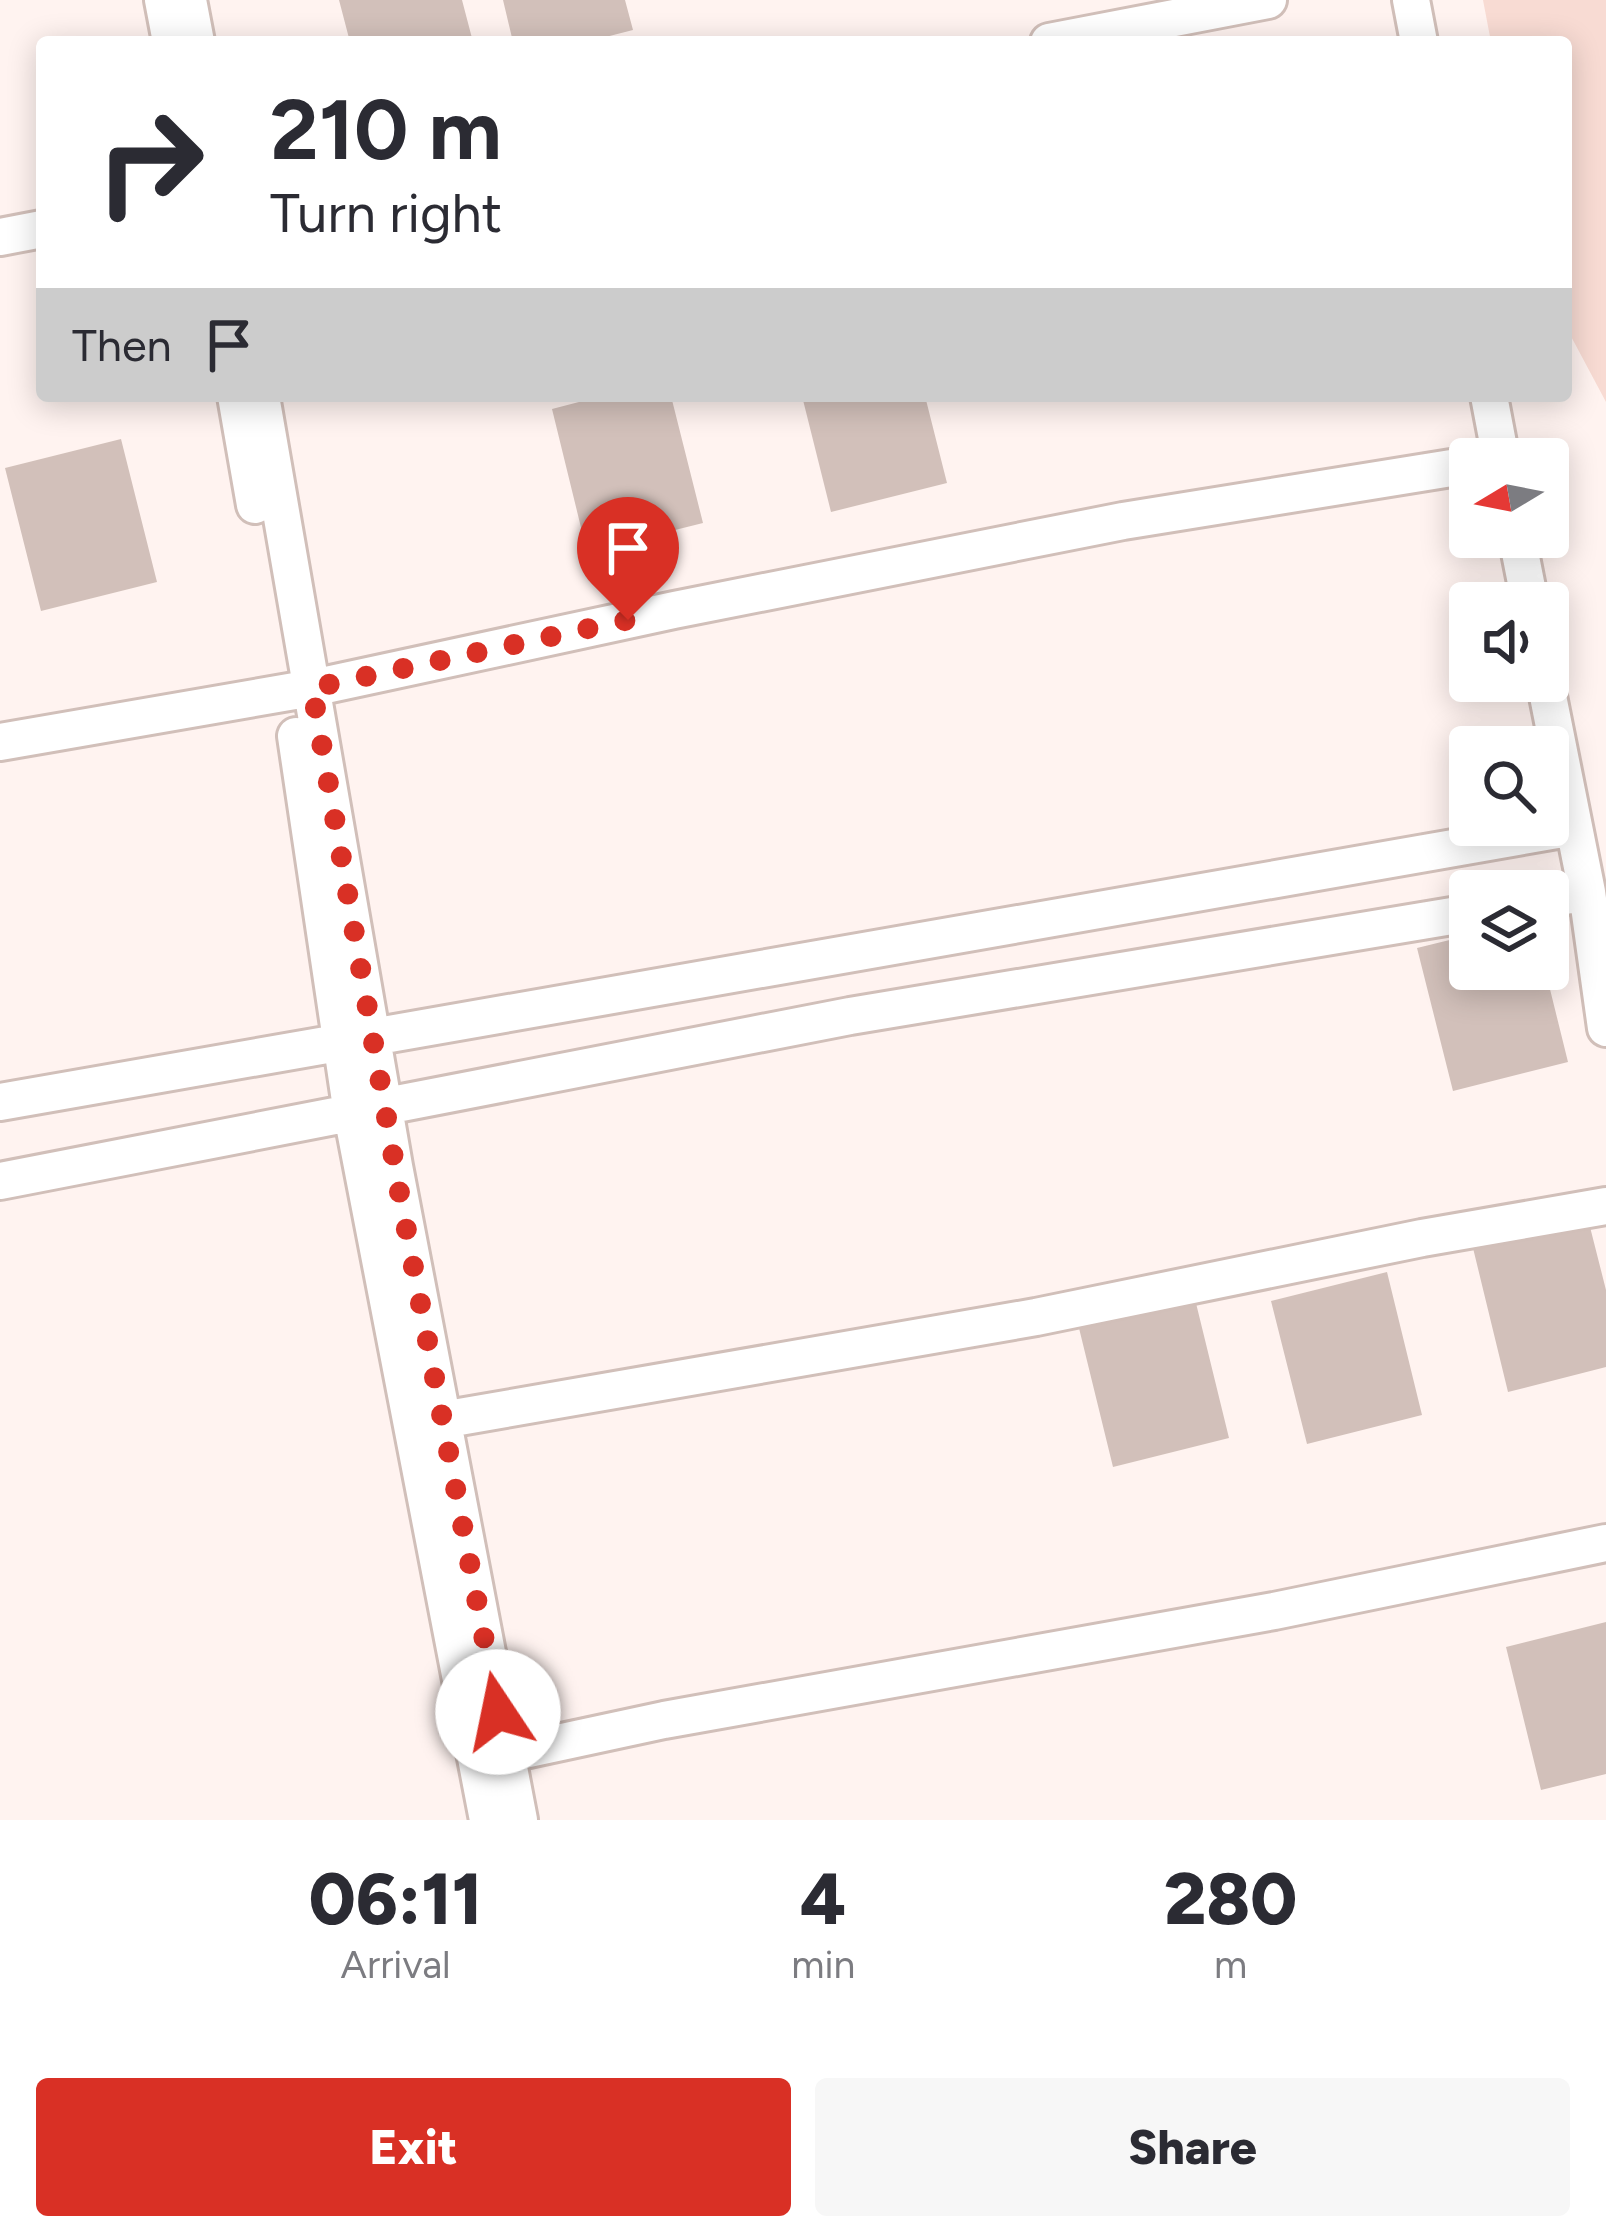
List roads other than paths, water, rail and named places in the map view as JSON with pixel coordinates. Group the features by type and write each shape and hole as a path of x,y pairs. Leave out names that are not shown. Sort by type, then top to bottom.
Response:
{"lane":[{"path":"163,0 170,36"},
{"path":"188,0 195,36"},
{"path":"1080,36 1268,0"},
{"path":"1411,0 1418,36"},
{"path":"0,237 36,230"},
{"path":"237,402 300,690"},
{"path":"262,402 300,690 488,1820"},
{"path":"1490,402 1497,438"},
{"path":"0,742 300,690 1123,520 1449,467"},
{"path":"1549,702 1587,892 1606,1028"},
{"path":"0,1102 1574,827"},
{"path":"1569,895 1587,892"},
{"path":"0,1181 850,1016 1449,916"},
{"path":"369,1110 442,1420 519,1820"},
{"path":"442,1420 1036,1317 1422,1238 1606,1206"},
{"path":"506,1754 664,1720 1274,1611 1606,1543"}]}
